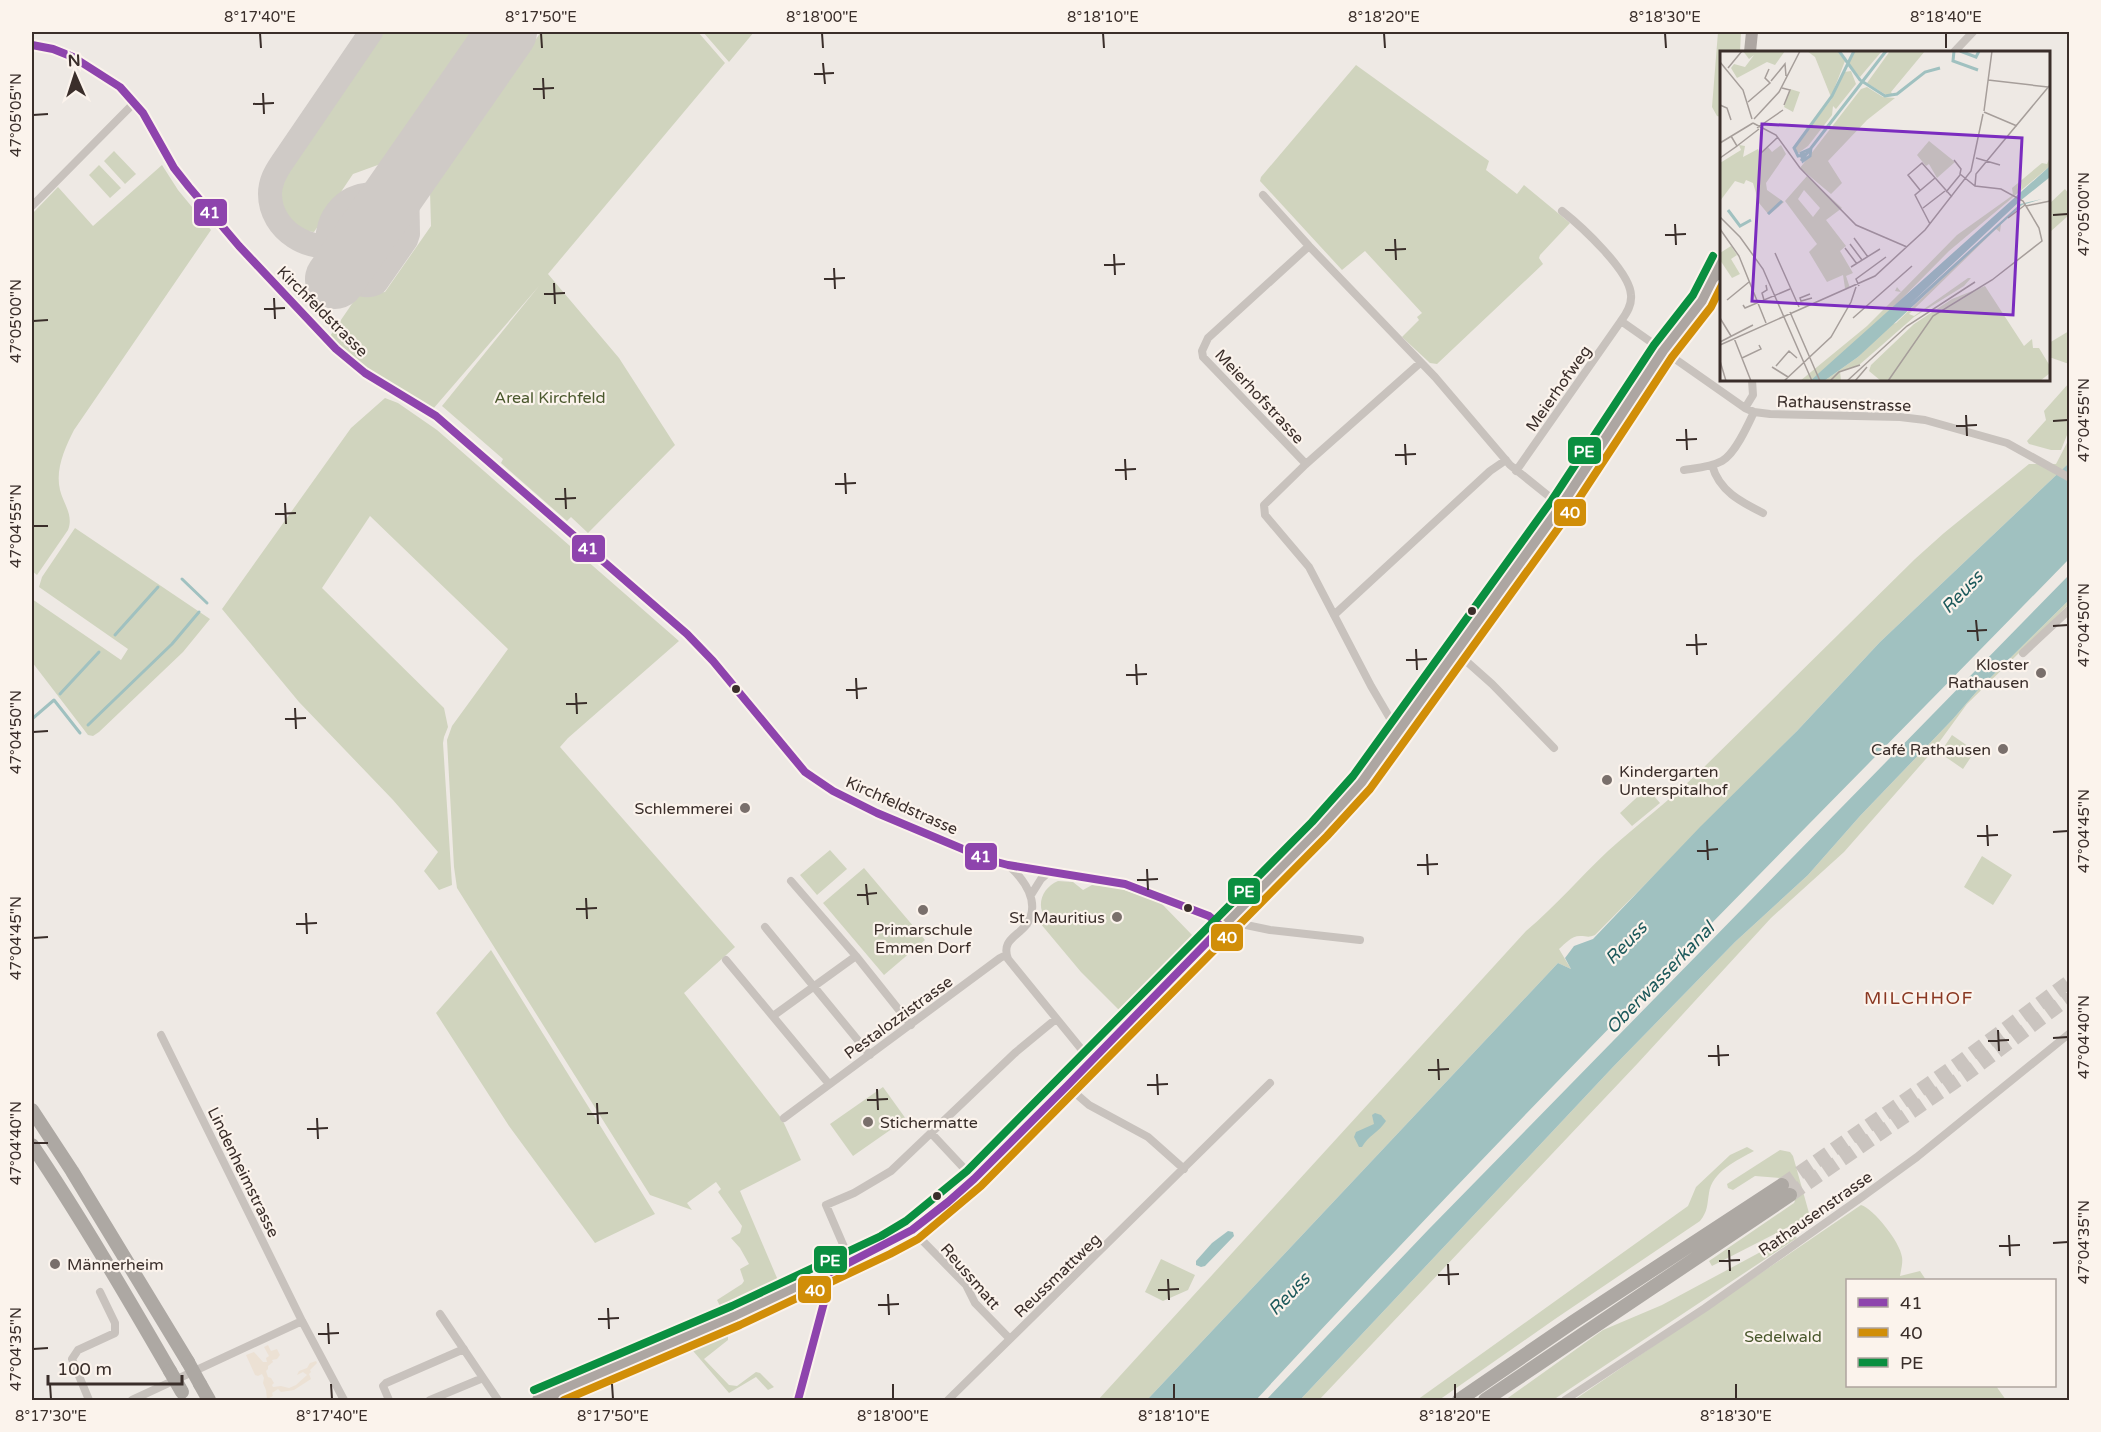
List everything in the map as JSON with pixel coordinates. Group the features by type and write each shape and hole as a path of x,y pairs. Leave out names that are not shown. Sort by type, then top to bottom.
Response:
{"highway":[{"path":"32,1110 72,1171 188,1362 209,1401"},
{"path":"32,1145 57,1182 185,1396"},
{"path":"1459,1401 1563,1328 1786,1190 1485,1401"}],"main road":[{"path":"1750,51 1752,32"},
{"path":"538,1401 712,1327 850,1263 912,1230 974,1179 1234,916 1361,783 1561,506 1663,351 1702,301 1720,265"}],"street":[{"path":"1955,51 1973,32"},
{"name":"Kirchfeldstrasse","path":"32,45 53,49 73,57 110,80 135,102 174,168 189,187 239,246 331,344 365,373 436,416 687,634 714,661 805,772 833,791 877,813 989,860 1008,866 1105,881 1140,889 1209,916 1222,927"},
{"path":"32,206 135,102"},
{"path":"1263,195 1435,377 1516,471 1561,506"},
{"name":"Meierhofweg","path":"1516,471 1621,321 1630,304 1631,295 1627,279 1604,251 1562,211"},
{"name":"Meierhofstrasse","path":"1306,464 1203,357 1202,351 1208,338 1309,246"},
{"name":"Rathausenstrasse","path":"1621,321 1754,412 1911,417 2000,440 2070,478"},
{"name":"Meierhofstrasse","path":"1398,732 1309,567 1265,515 1264,505 1306,464 1420,363"},
{"path":"1745,408 1753,394 1752,381"},
{"name":"Rathausenstrasse","path":"1684,471 1721,462 1730,455 1754,412"},
{"path":"1334,615 1490,471 1506,460"},
{"path":"1712,465 1724,489 1763,513"},
{"path":"2023,653 2070,609"},
{"path":"1456,652 1492,684 1554,748"},
{"name":"Kirchfeldstrasse","path":"1008,866 1022,877 1031,895"},
{"path":"1048,872 1031,895 1030,917 1023,928 1008,942 1006,955 1091,1061"},
{"path":"791,881 856,956 911,1025"},
{"path":"1234,916 1246,925 1270,930 1360,940"},
{"path":"765,927 870,1055"},
{"name":"Pestalozzistrasse","path":"784,1118 1006,955"},
{"path":"773,1016 856,956"},
{"path":"726,960 829,1084"},
{"path":"850,1263 826,1205 881,1178 905,1159 1016,1052 1056,1019"},
{"name":"Rathausenstrasse","path":"1564,1401 1705,1308 1871,1191 1917,1157 2070,1033"},
{"name":"Lindenheimstrasse","path":"161,1035 344,1401"},
{"name":"Reussmattweg","path":"948,1401 1270,1083"},
{"path":"1067,1086 1089,1105 1148,1137 1184,1170"},
{"path":"931,1133 974,1179"},
{"name":"Reussmatt","path":"912,1230 966,1285 975,1303 1010,1340"},
{"path":"798,1401 826,1295 827,1274"},
{"path":"89,1401 72,1364 72,1359 78,1350 115,1333 115,1323 100,1292"},
{"path":"440,1314 498,1401"},
{"path":"132,1401 302,1321"},
{"path":"389,1401 383,1386 386,1383 464,1349"},
{"path":"430,1401 483,1378"}],"green space":[{"path":"380,32 476,32 386,162 353,174 314,232 304,230 288,220 283,212 279,195 281,176"},
{"name":"Areal Kirchfeld","path":"541,32 698,32 725,63 548,274 619,358 675,445 588,533 571,517 567,521 501,463 503,459 442,406 539,286 433,409 370,371 330,336 358,295 385,292 431,226 430,191"},
{"path":"703,32 754,32 729,62"},
{"path":"1718,32 1741,32 1740,51 1720,51 1720,117 1717,116 1712,107"},
{"path":"1356,65 1489,161 1486,170 1517,194 1524,185 1570,223 1540,255 1539,258 1543,264 1437,364 1430,363 1402,337 1419,320 1417,317 1422,313 1365,251 1342,270 1260,181"},
{"path":"114,151 136,174 125,184 104,161"},
{"path":"99,165 121,188 110,198 89,175"},
{"path":"162,165 178,190 211,230 74,430 64,451 59,474 60,490 69,514 70,525 37,575 32,571 32,214 58,187 93,226"},
{"path":"2065,189 2069,194 2069,215 2050,232 2050,203"},
{"path":"2069,331 2069,364 2050,357 2050,342"},
{"path":"2069,383 2069,430 2061,450 2051,450 2029,444 2027,441 2046,420 2044,411"},
{"path":"385,398 398,403 437,430 679,641 560,747 735,947 684,993 782,1119 801,1160 740,1191 780,1285 723,1312 717,1300 742,1284 744,1281 740,1269 749,1264 731,1238 740,1233 742,1226 718,1192 721,1189 716,1182 687,1203 692,1210 650,1195 457,888 447,740 452,726 508,649 370,516 322,588 444,708 448,727 443,743 452,885 439,890 424,871 438,852 393,800 299,702 222,609 351,428"},
{"path":"2069,439 2069,463 1880,642 1797,731 1595,935 1574,937 1559,949 1571,969 1558,963 1147,1400 1098,1400 1526,931 1608,851 1699,772 1915,559 2029,464 2056,464"},
{"path":"75,528 210,619 183,652 93,736 88,735 32,662 32,599 121,660 128,649 39,587 42,577"},
{"path":"2069,600 2069,604 1967,704 1932,752 1844,852 1771,918 1638,1063 1319,1400 1300,1400 1613,1067 1735,942 1808,875 1978,690"},
{"path":"1952,735 1975,751 1963,769 1940,753"},
{"path":"1647,788 1660,803 1632,826 1620,813"},
{"path":"830,850 847,869 817,895 800,875"},
{"path":"1982,856 2012,875 1993,905 1964,887"},
{"path":"864,868 925,940 884,975 823,903"},
{"path":"1058,881 1073,882 1083,890 1092,885 1119,888 1161,903 1194,937 1121,1012 1081,972 1040,923 1046,919 1041,908 1042,897 1048,888"},
{"path":"491,950 655,1214 595,1243 509,1126 436,1013"},
{"name":"Stichermatte","path":"883,1087 906,1119 853,1156 830,1124"},
{"path":"1747,1147 1754,1151 1726,1168 1715,1179 1709,1193 1706,1211 1700,1221 1439,1400 1417,1400 1688,1206 1696,1187 1730,1155"},
{"path":"1780,1150 1790,1152 1793,1156 1809,1213 1806,1218 1712,1266 1709,1261 1794,1203 1795,1201 1781,1178 1755,1176 1733,1190 1728,1188 1727,1184"},
{"name":"Sedelwald","path":"1861,1205 1879,1219 1897,1243 1902,1259 1900,1276 1920,1271 1925,1279 1846,1279 1846,1387 1997,1387 2006,1400 1574,1400"},
{"name":"Sedelwald","path":"1794,1234 1797,1238 1553,1400 1505,1400 1603,1330 1662,1305"},
{"path":"1161,1259 1195,1275 1188,1290 1163,1301 1145,1292"},
{"path":"724,1329 728,1334 728,1340 704,1359 729,1385 737,1386 756,1372 774,1387 768,1390 756,1377 729,1393 688,1345"}],"shaded area":[{"path":"268,1345 271,1351 277,1349 280,1355 277,1359 272,1360 273,1362 266,1371 274,1383 273,1387 289,1388 296,1385 307,1375 303,1372 297,1375 299,1371 316,1361 317,1363 310,1370 311,1379 294,1390 281,1392 278,1389 272,1393 273,1396 267,1399 264,1378 262,1374 255,1375 246,1355 254,1352 263,1362 267,1362 266,1358 269,1356 264,1347"}],"water":[{"name":"Reuss","path":"2069,463 2069,559 1558,1081 1256,1400 1147,1400 1558,963 1571,969 1565,958 1574,946 1593,939 1700,827 1797,731 1880,642"},
{"path":"2069,575 2069,600 1978,690 1808,875 1735,942 1613,1067 1300,1400 1266,1400 1429,1229"},
{"path":"1375,1113 1381,1115 1386,1121 1362,1147 1359,1147 1354,1137 1356,1132 1374,1124 1372,1115"},
{"path":"1228,1231 1233,1232 1234,1236 1205,1266 1196,1265 1196,1261 1212,1243"}],"waterway":[{"path":"182,579 207,603"},
{"path":"115,635 158,587"},
{"path":"88,725 172,644 199,612"},
{"path":"60,694 99,652"},
{"path":"32,719 54,700 80,733"}],"taxiway":[{"path":"371,32 279,167 272,182 270,194 272,207 284,229 306,243 318,246 344,244 356,238 374,223"},
{"path":"400,185 388,192 356,197 341,207 334,216 327,237 328,248 336,267 343,276 353,282 365,285 376,283 406,240 408,234 407,182 410,171"}],"runway":[{"path":"335,279 507,32"}],"tunnel":[{"path":"1782,1185 1959,1063 2070,981"},
{"path":"1790,1195 1968,1073 2070,997"}],"transit line":[{"name":"41","path":"32,45 53,49 73,57 120,87 143,113 174,168 189,187 239,246 336,349 365,373 436,416 687,634 713,661 805,772 833,791 877,813 989,860 1125,884 1209,916 1222,927"},
{"name":"PE","path":"534,1390 732,1306 881,1236 906,1221 967,1171 1312,822 1353,776 1552,500 1654,345 1693,295 1713,256"},
{"name":"40","path":"564,1400 740,1325 890,1254 918,1239 981,1186 1327,836 1370,789 1570,512 1672,357 1711,307 1720,289"},
{"name":"41","path":"827,1274 912,1230 948,1202 1067,1086 1222,927"},
{"name":"41","path":"798,1400 826,1295 827,1274"}],"place":[{"name":"Kloster Rathausen","path":"2041,673"},
{"name":"Café Rathausen","path":"2003,749"},
{"name":"Kindergarten Unterspitalhof","path":"1607,780"},
{"name":"Schlemmerei","path":"745,808"},
{"name":"Primarschule Emmen Dorf","path":"923,910"},
{"name":"St. Mauritius","path":"1117,917"},
{"name":"Stichermatte","path":"868,1122"},
{"name":"Männerheim","path":"55,1264"}],"district":[{"name":"MILCHHOF","path":"1919,998"}],"water label":[{"name":"Oberwasserkanal","path":"1660,978"}]}
